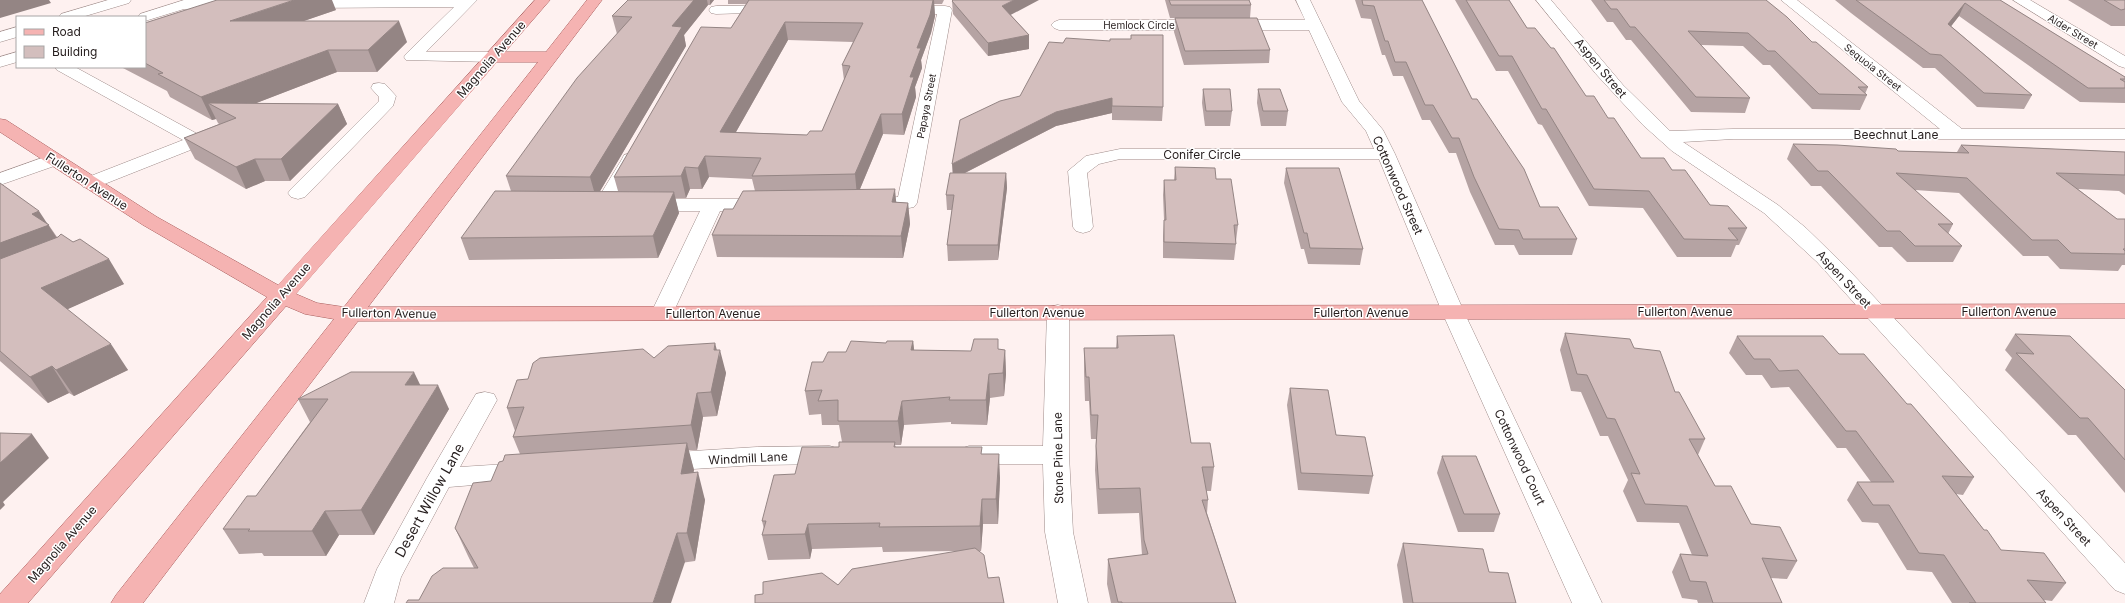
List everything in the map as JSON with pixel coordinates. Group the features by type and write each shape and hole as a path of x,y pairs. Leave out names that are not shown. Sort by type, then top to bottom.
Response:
{"main road":[{"name":"Magnolia Avenue","path":"10,603 543,0"},
{"path":"126,603 349,314 595,0"},
{"path":"493,57 550,57"},
{"name":"Fullerton Avenue","path":"0,124 150,221 281,296 313,309 349,314 2125,311"}],"street":[{"path":"69,16 124,0"},
{"path":"146,17 200,0"},
{"name":"Cottonwood Street","path":"1303,0 1351,102 1374,130 1386,154 1453,312"},
{"name":"Aspen Street","path":"1543,0 1632,104 1667,137 1770,209 1799,233 1845,277 1874,311 2125,582"},
{"name":"Sequoia Street","path":"1788,0 1958,134"},
{"name":"Alder Street","path":"2020,0 2125,63"},
{"path":"468,2 412,57 493,57"},
{"path":"287,4 468,2"},
{"path":"184,5 248,6 212,18"},
{"path":"716,11 786,9"},
{"name":"Papaya Street","path":"860,203 907,203 945,10 890,10"},
{"name":"Hemlock Circle","path":"1059,24 1314,25"},
{"path":"0,37 16,32"},
{"path":"0,62 16,57"},
{"path":"65,68 197,141 90,183"},
{"path":"298,193 387,102 388,96 379,88"},
{"name":"Beechnut Lane","path":"1667,137 1733,134 2125,134"},
{"path":"639,145 597,205 782,205"},
{"name":"Conifer Circle","path":"1083,227 1077,171 1093,160 1120,154 1386,154"},
{"path":"0,179 54,160"},
{"path":"662,313 712,206"},
{"name":"Stone Pine Lane","path":"1058,312 1056,455 1059,532 1073,603"},
{"name":"Cottonwood Court","path":"1453,312 1587,603"},
{"name":"Desert Willow Lane","path":"379,603 387,577 440,478 485,400"},
{"name":"Windmill Lane","path":"636,463 764,456 856,455"},
{"path":"942,455 1056,455"},
{"path":"440,478 549,470"}],"building":[{"path":"217,0 294,0 230,21 399,21 368,50 328,50 201,97 158,74 163,73 146,64 146,23"},
{"path":"628,0 694,0 672,26 682,27 590,177 506,176 577,78 632,17 612,16"},
{"path":"749,0 933,0 930,15 917,48 921,48 910,77 914,77 902,114 881,114 855,174 752,176 761,158 705,156 698,168 685,167 681,176 614,177 701,27 731,28","holes":["785,22 863,23 842,65 850,66 822,131 810,131 807,135 720,132"]},
{"path":"1014,0 1002,6 1029,35 988,43 952,1"},
{"path":"1169,0 1249,0 1251,5 1171,5"},
{"path":"1362,0 1422,0 1472,99 1477,99 1524,169 1540,207 1558,207 1577,239 1523,239 1519,230 1499,229 1474,177 1459,138 1452,138 1433,105 1425,105 1406,62 1395,62 1388,41 1385,41 1374,6 1363,5"},
{"path":"1466,0 1509,0 1527,28 1535,28 1551,48 1554,48 1586,96 1594,96 1608,118 1614,118 1641,158 1664,158 1672,170 1685,170 1710,205 1728,206 1747,228 1728,228 1738,240 1684,239 1649,191 1594,189 1546,109 1542,109 1512,56 1499,56"},
{"path":"1604,0 1766,0 1787,17 1812,42 1816,42 1868,87 1858,87 1867,95 1819,94 1775,51 1768,51 1748,33 1688,31 1750,98 1696,97 1635,27 1630,27 1617,9 1611,9"},
{"path":"1856,0 2000,0 2125,77 2125,79 2120,79 2125,82 2125,88 2088,88 1965,3 1948,24 2032,95 1984,93 1941,55 1930,54"},
{"path":"2104,0 2125,0 2125,9 2121,10"},
{"path":"1175,18 1257,18 1270,50 1185,51"},
{"path":"1131,35 1163,35 1163,107 1112,106 1112,98 1056,112 952,164 960,120 1000,101 1020,96 1049,42 1063,43 1066,38 1110,41 1110,39 1131,39"},
{"path":"1203,89 1230,89 1232,111 1206,111"},
{"path":"1258,89 1280,89 1288,111 1263,111"},
{"path":"208,103 338,104 281,159 255,159 236,167 184,138 236,118"},
{"path":"1793,144 1837,145 1896,149 1898,151 1969,153 1961,145 2125,152 2125,175 2056,173 2117,219 2125,219 2125,249 2123,249 2125,254 2071,253 2058,240 2032,240 1967,178 1896,173 1953,224 1938,224 1962,246 1915,246 1900,231 1887,231 1828,171 1818,171"},
{"path":"1175,167 1215,168 1216,179 1231,179 1238,225 1234,225 1236,244 1164,242 1164,220 1166,220 1164,180 1176,180"},
{"path":"1286,168 1339,168 1363,249 1310,248 1307,233 1304,233"},
{"path":"950,173 1006,173 998,245 947,245 954,195 946,195"},
{"path":"0,183 39,211 32,214 49,225 0,243"},
{"path":"895,189 892,202 908,203 901,236 712,235 724,209 733,209 743,191"},
{"path":"495,191 674,192 653,236 461,238"},
{"path":"61,234 73,242 80,239 109,259 41,288 111,344 56,370 52,366 30,377 0,351 0,259 58,237"},
{"path":"1565,333 1630,339 1634,348 1660,351 1675,392 1679,392 1705,439 1689,439 1715,486 1731,486 1751,524 1780,527 1797,561 1762,558 1782,603 1713,603 1706,582 1690,581 1680,554 1708,556 1687,506 1645,504 1631,473 1640,474 1615,419 1607,418 1587,375 1577,374"},
{"path":"2015,334 2070,336 2125,390 2125,460 2088,418 2080,418 2016,353 2034,354"},
{"path":"1174,335 1191,443 1210,443 1214,467 1202,467 1208,500 1202,500 1236,603 1118,602 1108,559 1148,554 1144,540 1140,488 1099,489 1096,446 1098,415 1091,415 1089,377 1086,377 1084,348 1118,348 1117,336"},
{"path":"1737,336 1823,336 1839,354 1864,354 1907,404 1911,404 1974,477 1942,476 1984,530 1987,530 2001,550 2044,553 2066,583 2027,580 2046,603 1976,603 1944,555 1919,553 1889,505 1873,505 1857,482 1894,482 1856,431 1846,431 1798,370 1779,371 1770,359 1754,359"},
{"path":"974,339 998,339 998,349 1005,350 1003,373 989,374 986,400 949,400 950,397 902,401 898,421 838,421 838,400 818,401 822,390 805,391 812,362 823,362 828,352 846,352 851,341 886,343 887,341 913,341 911,350 971,351"},
{"path":"715,343 714,350 720,350 711,392 697,393 691,425 513,437 524,407 507,408 517,380 528,379 533,363 540,358 643,349 654,358 668,346"},
{"path":"351,372 414,372 405,385 438,385 361,510 325,511 312,531 248,531 250,529 223,529 247,496 256,496 328,399 298,399"},
{"path":"1290,388 1328,390 1336,435 1365,437 1373,476 1301,473"},
{"path":"0,433 32,434 0,463"},
{"path":"839,442 895,442 894,447 982,447 981,454 999,454 996,499 982,499 980,526 879,527 880,523 808,524 805,534 762,535 766,521 762,521 774,475 795,474 802,447 839,447"},
{"path":"687,443 681,474 698,472 687,533 677,533 653,603 406,603 408,600 419,600 432,576 443,568 478,568 455,528 473,483 491,481 499,462 503,461 505,455"},
{"path":"1442,456 1476,456 1500,514 1464,514"},
{"path":"1403,543 1483,549 1489,572 1508,573 1516,603 1413,603"},
{"path":"975,548 984,555 988,578 999,577 1004,603 755,603 755,595 763,594 763,582 822,573 838,585 852,569"}]}
